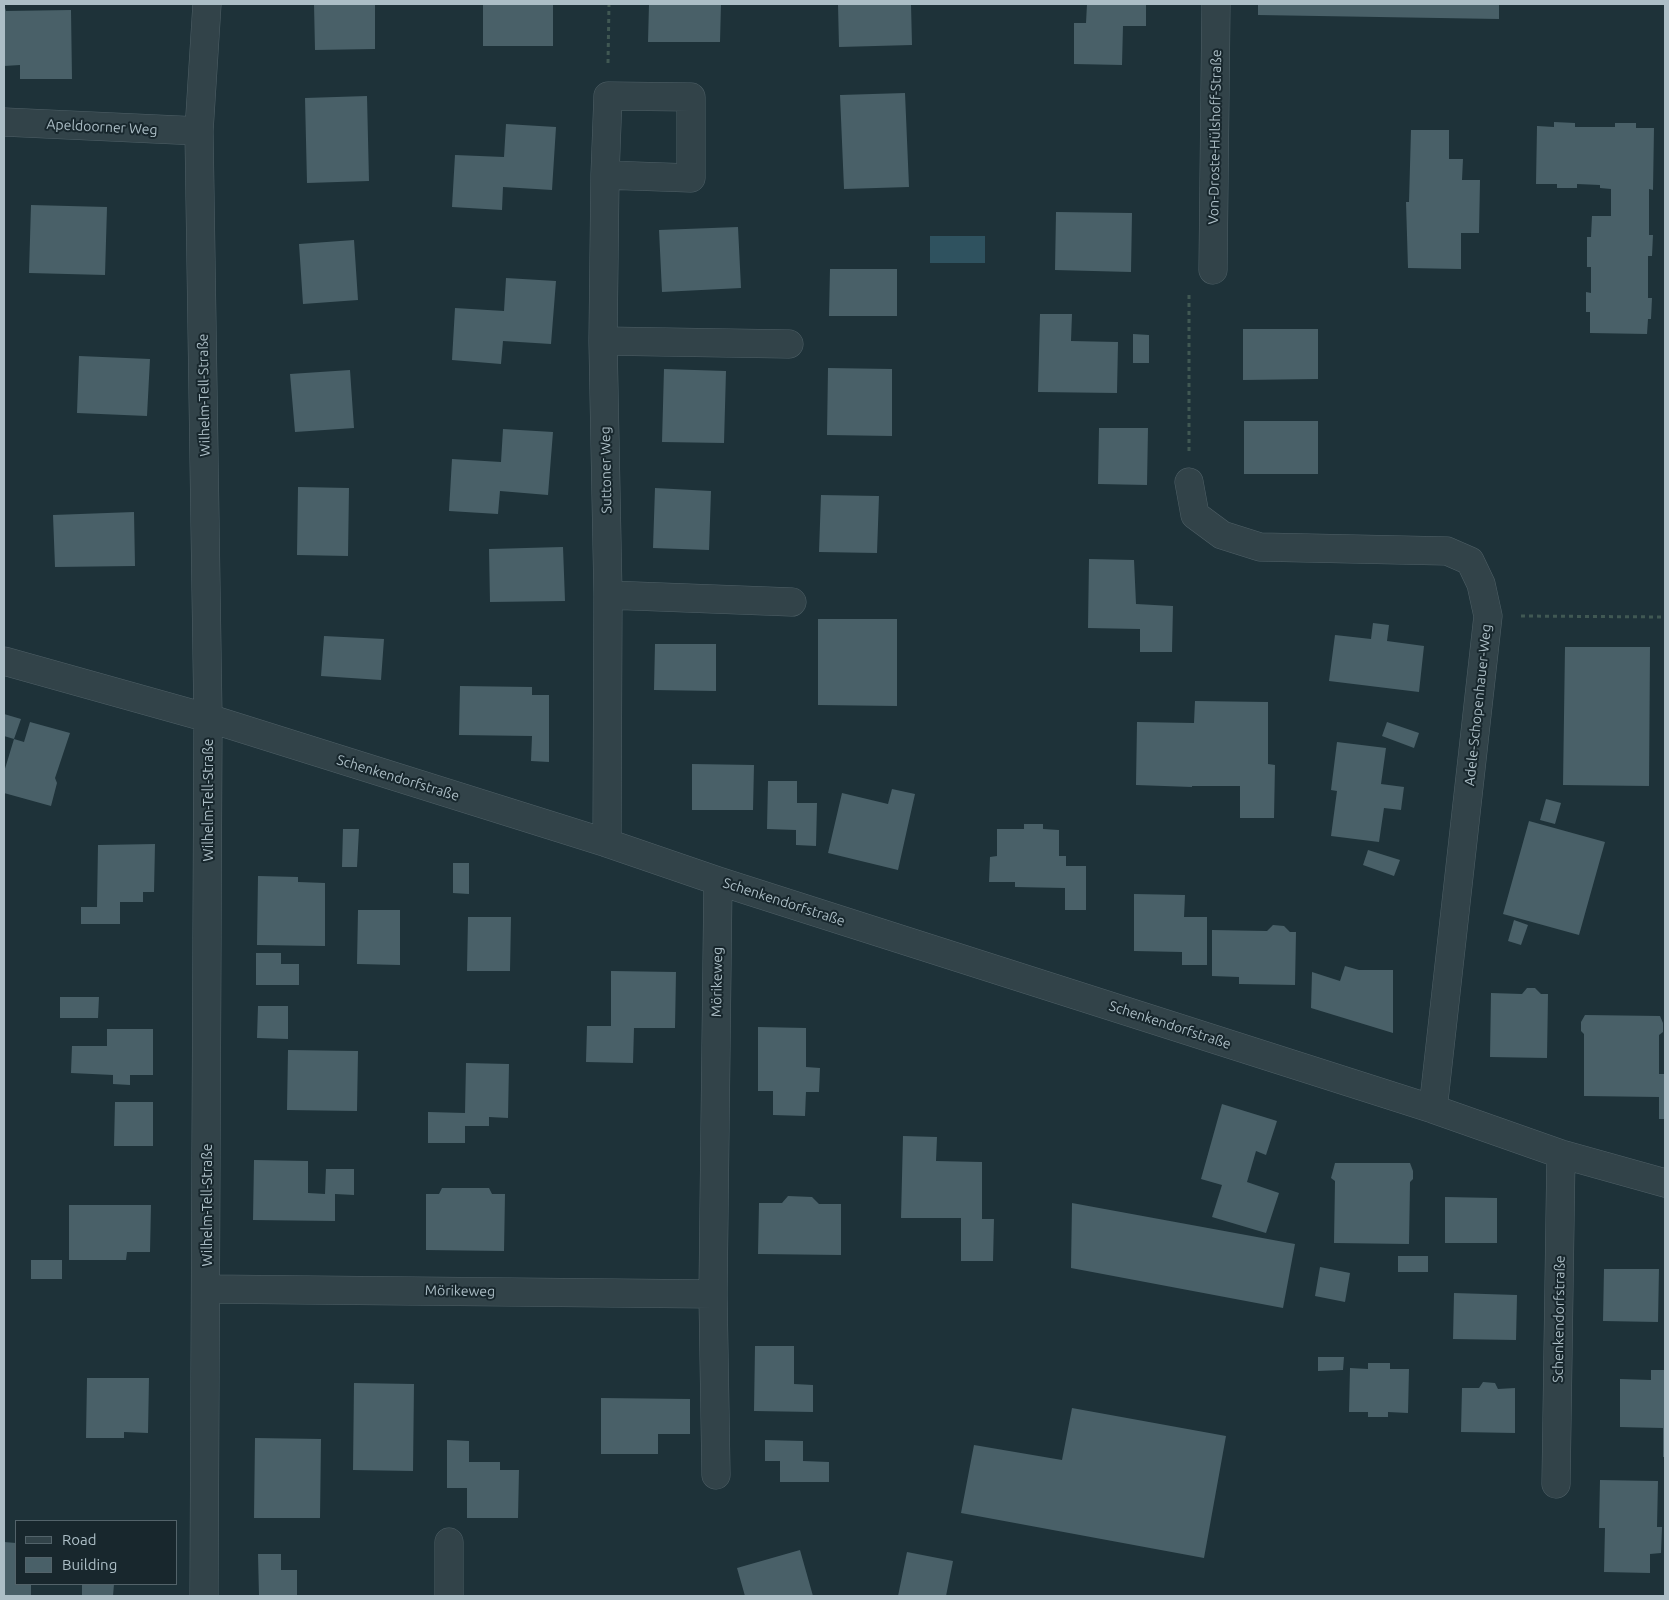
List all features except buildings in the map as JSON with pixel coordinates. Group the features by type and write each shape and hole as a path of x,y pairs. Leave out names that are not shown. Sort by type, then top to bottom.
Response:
{"street":[{"name":"Wilhelm-Tell-Straße","path":"204,1596 207,1289 208,718 200,131 207,4"},
{"name":"Von-Droste-Hülshoff-Straße","path":"1213,270 1216,4"},
{"name":"Suttoner Weg","path":"607,843 608,595 603,341 608,96"},
{"path":"605,175 691,178 692,97 608,96"},
{"name":"Apeldoorner Weg","path":"4,122 200,131"},
{"path":"603,341 789,344"},
{"name":"Adele-Schopenhauer-Weg","path":"1188,482 1195,515 1222,535 1260,547 1447,551 1470,561 1481,584 1488,616 1433,1109"},
{"path":"608,595 792,602"},
{"name":"Schenkendorfstraße","path":"4,661 208,718 607,843 718,881 1433,1109 1560,1154 1665,1183"},
{"name":"Mörikeweg","path":"716,1475 713,1294 718,881"},
{"name":"Schenkendorfstraße","path":"1556,1484 1560,1154"},
{"name":"Mörikeweg","path":"207,1289 713,1294"},
{"path":"449,1596 450,1542"}],"path":[{"path":"608,96 609,4"},
{"path":"1188,482 1189,291 1198,278 1213,270"},
{"path":"1488,616 1665,617"}],"water":[{"path":"930,236 985,236 985,263 930,263"}]}
